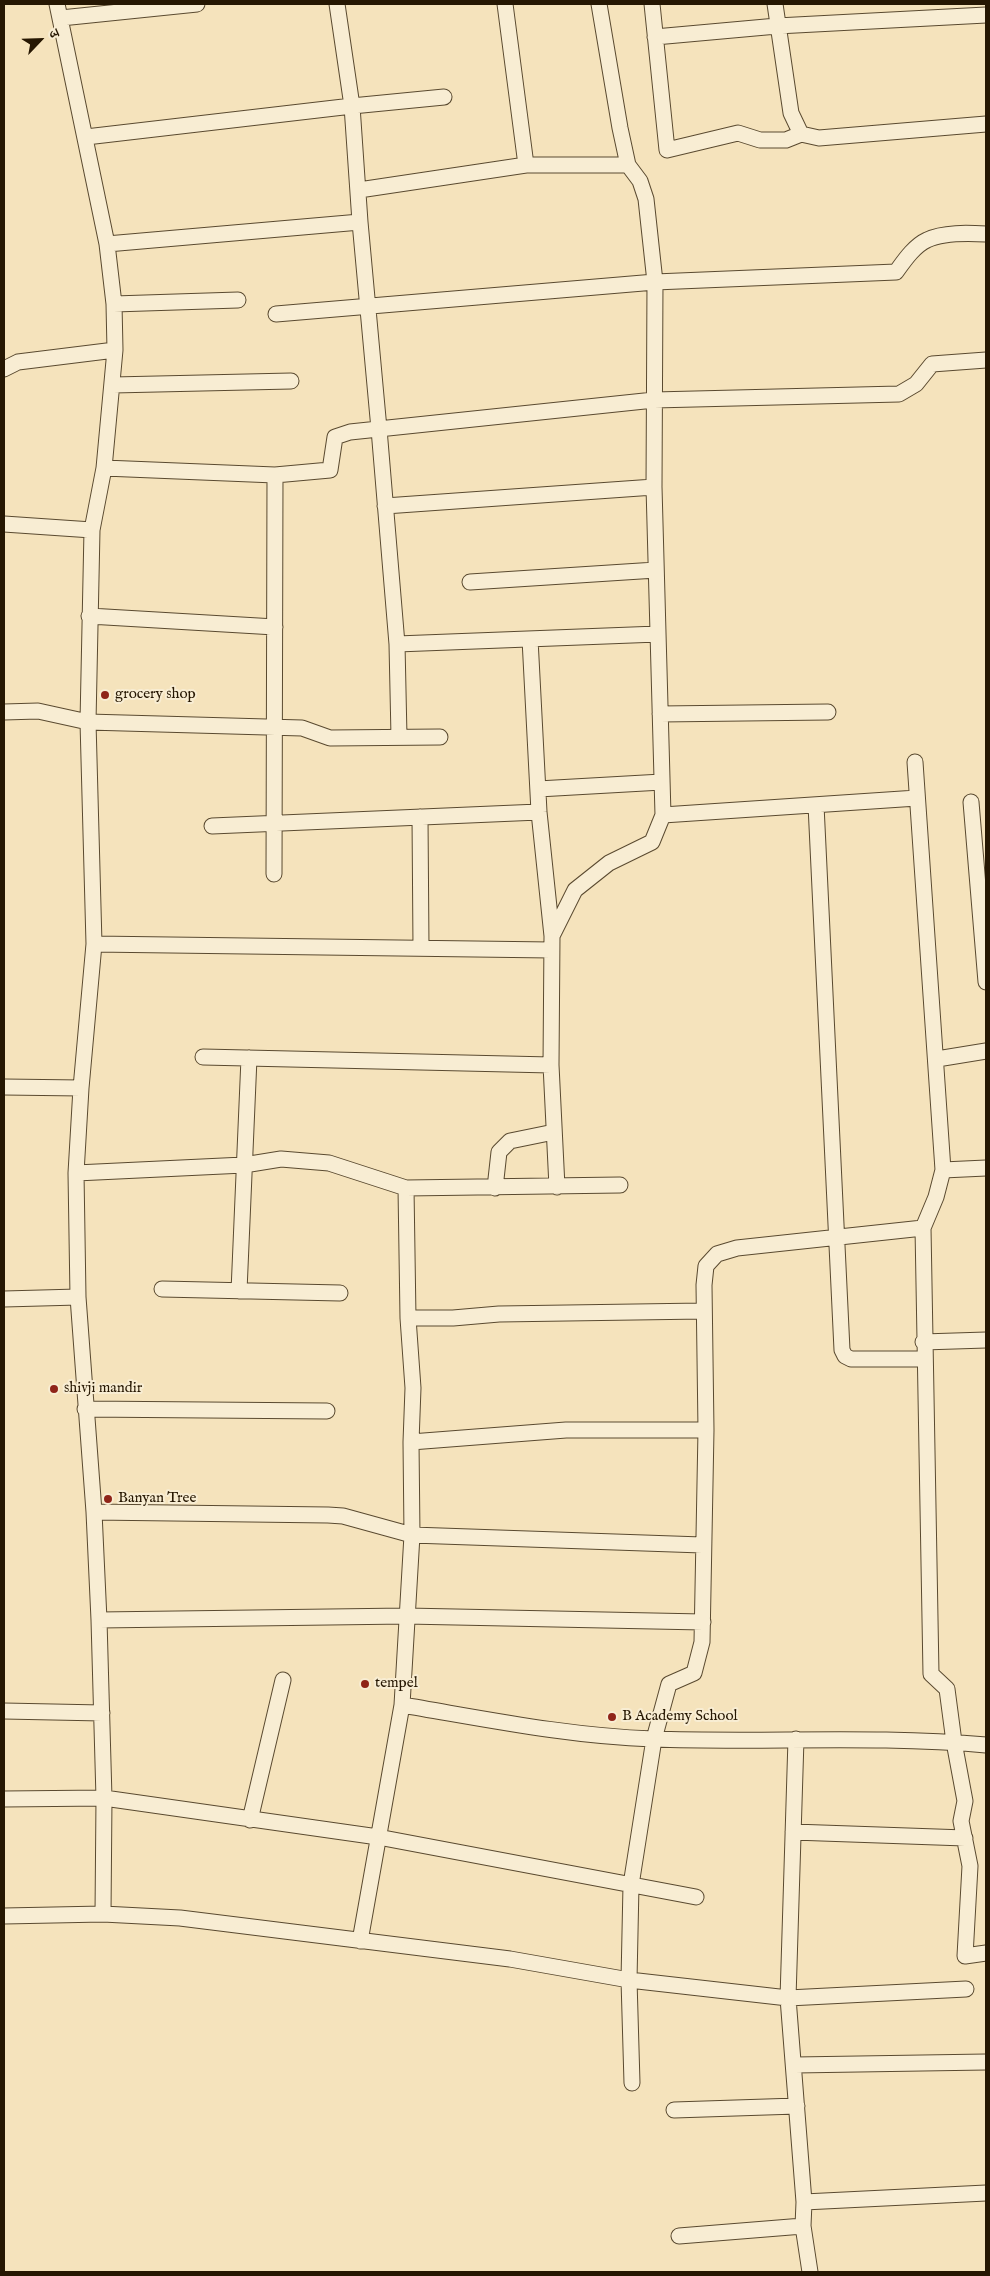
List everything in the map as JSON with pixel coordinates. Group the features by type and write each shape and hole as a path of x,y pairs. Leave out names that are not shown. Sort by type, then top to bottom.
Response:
{"street":[{"path":"103,1914 104,1798 99,1620 94,1512 78,1298 76,1173 81,1088 94,944 88,722 92,530 104,468 113,385 115,350 114,304 107,244 59,11 197,4"},
{"path":"337,4 352,106 360,222 369,307 397,644 399,737"},
{"path":"504,4 526,165"},
{"path":"552,943 575,890 609,863 652,842 663,815 654,487 655,282 646,199 640,181 628,165 598,4"},
{"path":"652,4 667,150 738,133 760,140 786,140 801,134 818,138 986,124"},
{"path":"775,4 791,113 801,134"},
{"path":"922,4 923,19"},
{"path":"655,38 777,26 986,14"},
{"path":"86,137 352,106 444,98"},
{"path":"359,190 526,165 628,165"},
{"path":"107,244 360,222"},
{"path":"276,314 655,282 896,272 907,257 926,240 949,234 986,234"},
{"path":"114,304 238,300"},
{"path":"4,369 18,362 115,350"},
{"path":"104,468 276,475 330,470 335,437 350,432 654,400 899,394 916,384 932,364 986,360"},
{"path":"113,385 291,381"},
{"path":"274,874 276,475"},
{"path":"385,506 654,487"},
{"path":"4,524 92,530"},
{"path":"470,582 656,570"},
{"path":"89,616 274,627"},
{"path":"397,644 658,634"},
{"path":"530,639 539,812 552,943 551,1065 557,1187"},
{"path":"4,712 38,711 88,722 302,728 330,738 440,737"},
{"path":"660,714 828,712"},
{"path":"915,762 937,1059 943,1170 936,1197 922,1228 931,1674 948,1688 954,1742 965,1801 961,1821 970,1866 965,1956 986,1954"},
{"path":"538,789 662,782"},
{"path":"663,815 917,798"},
{"path":"971,802 986,982"},
{"path":"816,805 837,1238 840,1338 845,1356 851,1359 924,1359"},
{"path":"212,826 539,812"},
{"path":"420,817 421,948"},
{"path":"94,944 421,948 552,943"},
{"path":"937,1059 986,1051"},
{"path":"203,1057 551,1065"},
{"path":"238,1291 249,1058"},
{"path":"4,1087 81,1088"},
{"path":"495,1188 499,1152 510,1141 554,1132"},
{"path":"76,1173 244,1165 281,1159 329,1163 406,1188 620,1185"},
{"path":"943,1170 986,1168"},
{"path":"360,1941 402,1705 412,1535 411,1442 413,1388 408,1318 406,1188"},
{"path":"632,2083 629,1980 631,1885 654,1739 669,1684 694,1673 702,1642 702,1545 706,1430 703,1311 706,1266 717,1254 737,1248 922,1228"},
{"path":"162,1289 340,1293"},
{"path":"4,1299 78,1298"},
{"path":"408,1318 453,1318 499,1314 703,1311"},
{"path":"923,1342 986,1340"},
{"path":"85,1409 327,1411"},
{"path":"411,1442 566,1430 706,1430"},
{"path":"94,1512 328,1515 343,1516 412,1535 702,1545"},
{"path":"99,1620 406,1616 703,1622"},
{"path":"250,1820 283,1680"},
{"path":"402,1705 570,1734 654,1739 796,1738 954,1742 986,1745"},
{"path":"4,1711 102,1713"},
{"path":"796,1738 788,1998 795,2065 804,2202 803,2226 810,2272"},
{"path":"4,1799 104,1798 378,1837 696,1897"},
{"path":"793,1832 965,1838"},
{"path":"4,1916 103,1914 180,1918 510,1959 629,1980 788,1998 966,1989"},
{"path":"795,2065 986,2062"},
{"path":"674,2110 797,2106"},
{"path":"804,2202 986,2193"},
{"path":"679,2236 803,2226"}],"place":[{"name":"grocery shop","path":"105,695"},
{"name":"shivji mandir","path":"54,1389"},
{"name":"Banyan Tree","path":"108,1499"},
{"name":"tempel","path":"365,1684"},
{"name":"B Academy School","path":"612,1717"}]}
